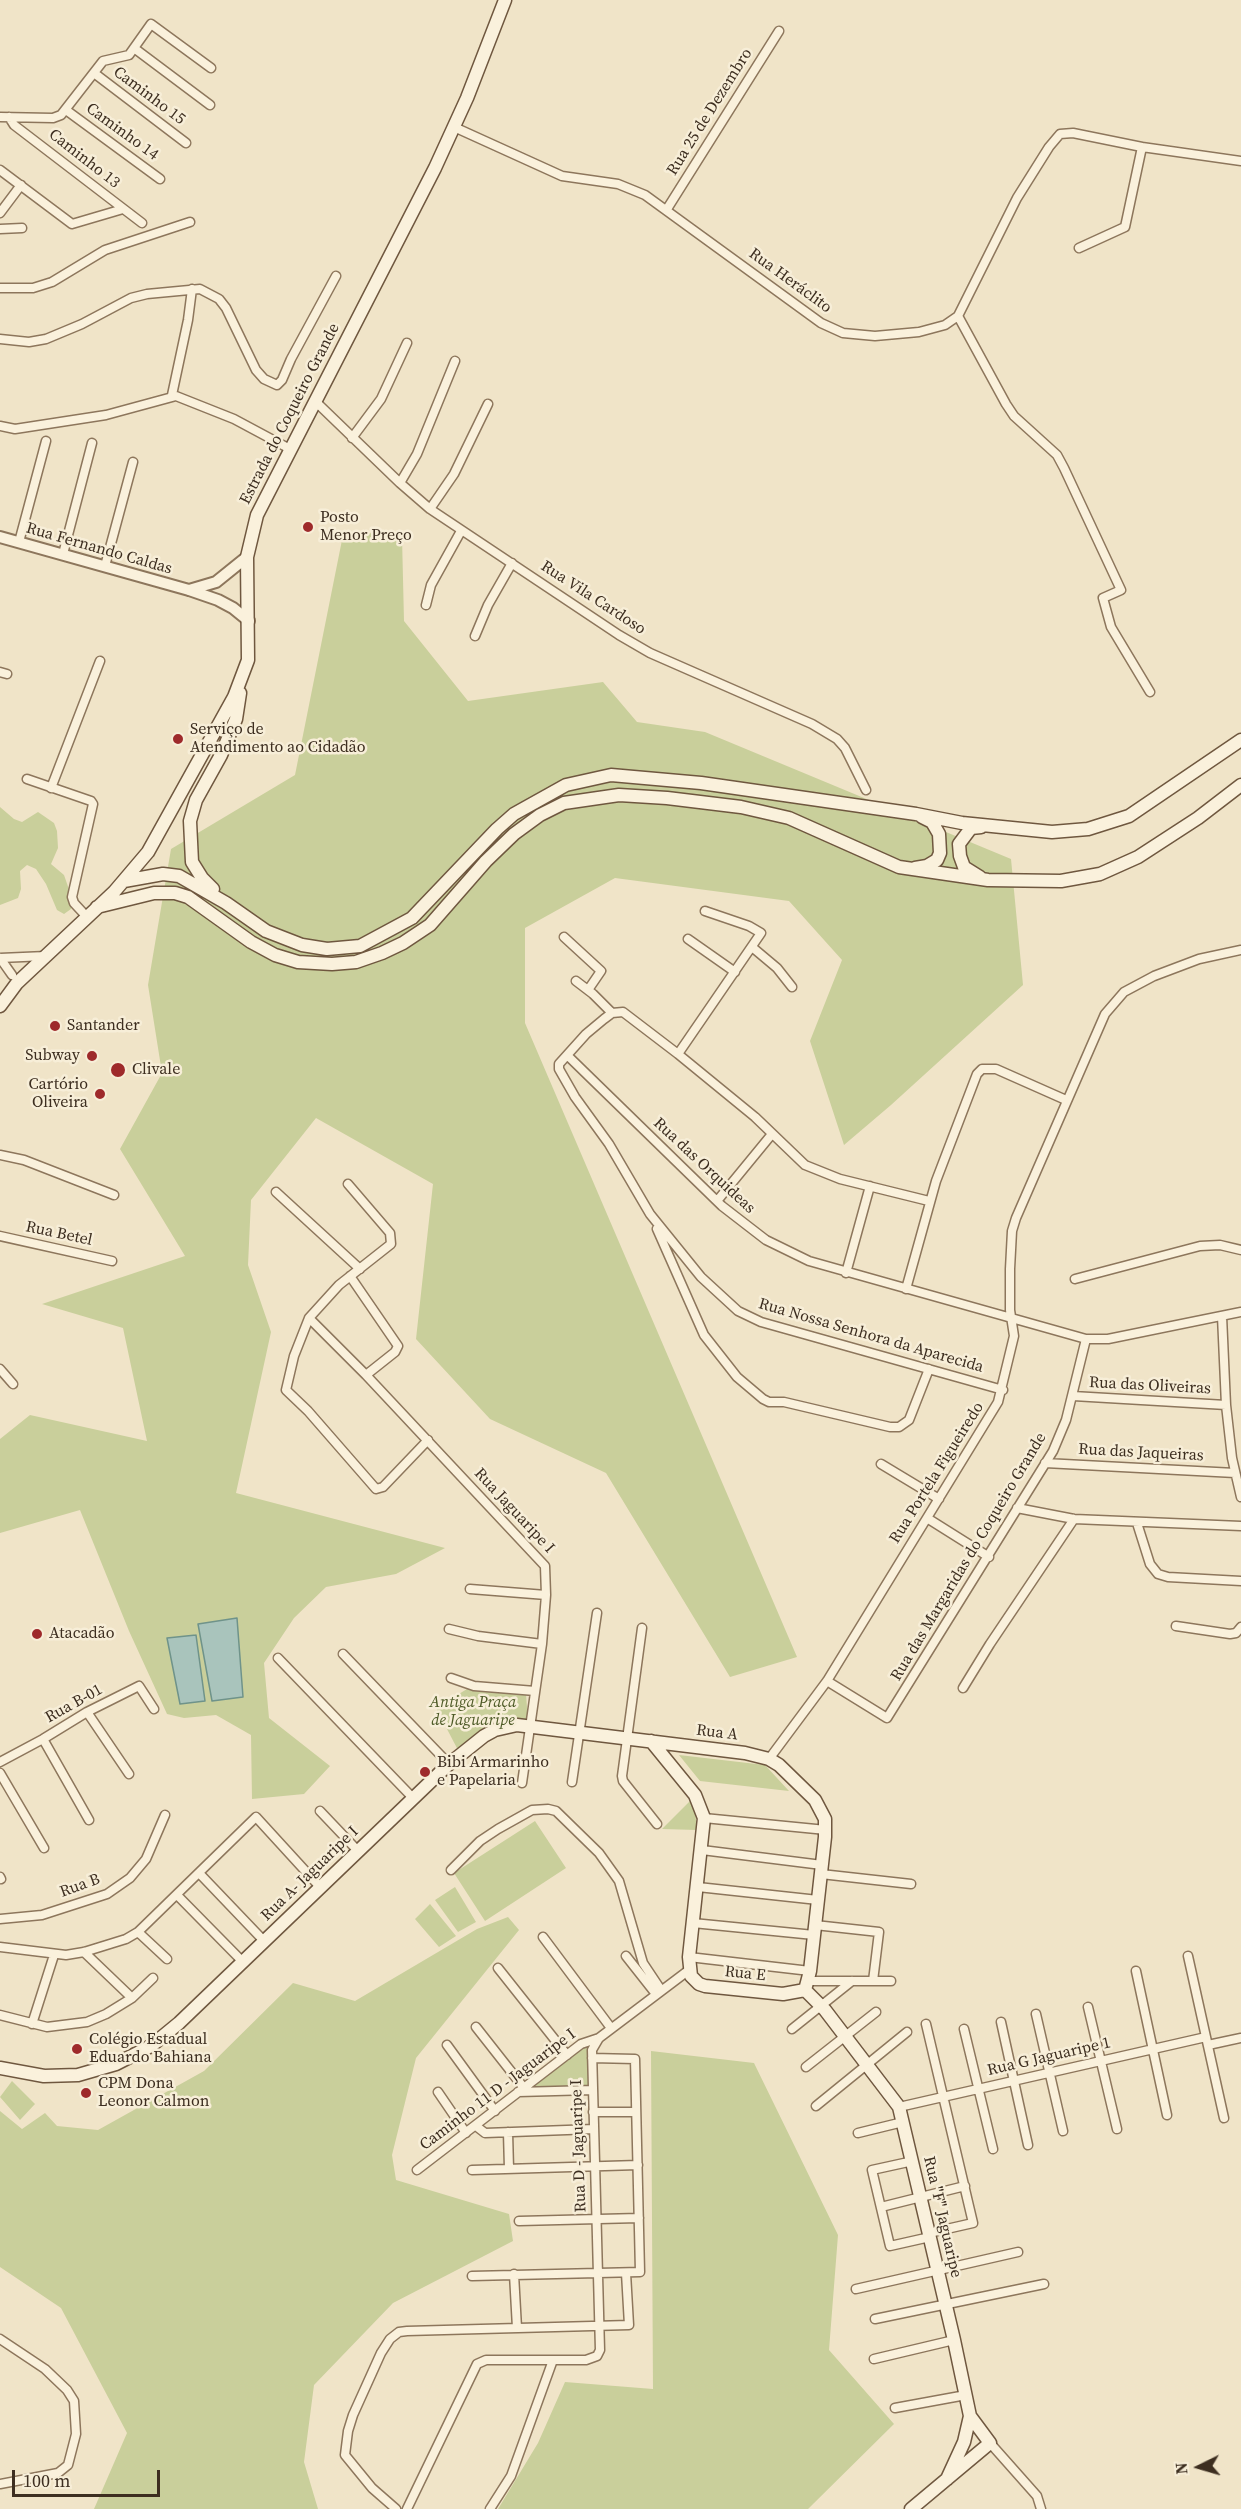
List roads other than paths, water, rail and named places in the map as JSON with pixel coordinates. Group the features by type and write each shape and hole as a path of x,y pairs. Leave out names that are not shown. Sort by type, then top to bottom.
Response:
{"main road":[{"name":"Estrada do Coqueiro Grande","path":"0,1006 17,983 124,881 148,852 242,680 248,660 247,557 256,515 454,127 505,0"},
{"path":"226,903 202,878 192,862 190,821 196,800 221,754 236,719 242,680"},
{"path":"124,881 163,874 179,876 226,903 266,931 302,945 327,949 360,946 391,932 412,918 514,814 566,785 611,775 701,783 916,814 962,823 1052,832 1088,829 1129,816 1241,740"},
{"path":"97,907 154,893 175,893 188,897 251,942 275,955 298,962 356,962 381,954 403,943 430,925 486,861 514,834 564,802 619,795 741,807 789,818 899,867 988,880 1061,881 1100,874 1138,858 1198,818 1241,785"},
{"path":"899,867 927,866 937,860 940,853 939,834 932,822 916,814"},
{"path":"988,880 973,875 964,867 959,844 971,828 994,825"},
{"name":"Rua A- Jaguaripe I","path":"0,2068 36,2075 78,2074 98,2070 135,2056 166,2035 412,1797 474,1743 495,1730 517,1725 651,1741"},
{"path":"651,1741 695,1794 705,1818 689,1964"},
{"name":"Rua A","path":"651,1741 745,1753 769,1759 779,1765 815,1800 825,1819 826,1830 808,1981"},
{"name":"Rua E","path":"689,1964 694,1980 705,1986 783,1994 808,1981"},
{"name":"Rua \"F\" Jaguaripe","path":"808,1981 821,2006 899,2106 946,2303 970,2416 962,2447 947,2479"},
{"path":"911,2509 975,2458 990,2443 970,2416"}],"street":[{"path":"5,117 53,118 66,110 103,61 109,58 125,57 151,24 211,68"},
{"name":"Rua 25 de Dezembro","path":"667,209 779,31"},
{"path":"134,48 210,105"},
{"name":"Caminho 15","path":"94,73 186,143"},
{"name":"Caminho 14","path":"66,110 160,179"},
{"name":"Caminho 13","path":"5,117 142,223"},
{"name":"Rua Heráclito","path":"454,127 562,176 631,188 667,209 833,330 853,335 898,335 945,325 958,316"},
{"path":"1150,692 1120,645 1106,612 1103,597 1121,590 1057,455 1020,421 1006,404 958,316 998,232 1055,137 1066,132 1142,147 1241,161"},
{"path":"1079,248 1125,227 1130,216 1142,147"},
{"path":"0,170 72,224 123,209"},
{"path":"0,213 21,185"},
{"path":"0,288 33,288 52,282 105,250 190,222"},
{"path":"0,229 22,228"},
{"path":"0,339 29,342 46,339 82,324 131,298 147,294 200,289 219,299 226,308 256,370 264,379 277,385 282,380 291,358 336,276"},
{"path":"172,395 188,320 192,289"},
{"path":"352,438 381,399 407,343"},
{"path":"400,483 417,454 455,361"},
{"path":"0,426 15,429 113,413 172,395 234,419 290,449"},
{"name":"Rua Vila Cardoso","path":"315,401 400,483 460,531 650,653 825,731 845,748 866,790"},
{"path":"430,508 454,474 488,404"},
{"path":"19,542 46,441"},
{"path":"63,554 92,443"},
{"path":"105,566 133,462"},
{"path":"426,605 431,585 460,531"},
{"name":"Rua Fernando Caldas","path":"0,537 189,590 218,600 249,621"},
{"name":"Rua Fernando Caldas","path":"189,590 216,582 247,557"},
{"path":"475,636 488,605 512,563"},
{"path":"216,582 218,600"},
{"path":"51,788 100,661"},
{"path":"27,779 91,801 93,804 72,897 74,903 87,916"},
{"path":"678,1054 761,933 705,911"},
{"path":"564,937 601,971 588,990"},
{"path":"688,939 735,972"},
{"path":"752,947 777,968 792,987"},
{"name":"Rua Portela Figueiredo","path":"769,1759 827,1681 998,1402 1003,1390 1014,1336 1010,1258 1014,1224 1021,1203 1105,1014 1124,992 1175,967 1241,950"},
{"path":"0,958 46,956"},
{"path":"0,958 12,975"},
{"path":"576,981 612,1013"},
{"path":"568,1056 586,1034 612,1013 622,1012 678,1054 805,1165 840,1179 929,1201"},
{"name":"Rua das Orquideas","path":"568,1056 740,1221 780,1248 809,1261 1086,1339 1108,1338 1241,1312"},
{"name":"Rua Nossa Senhora da Aparecida","path":"568,1056 559,1064 559,1069 609,1143 650,1214 701,1276 725,1300 750,1318 1003,1390"},
{"path":"906,1289 929,1201 974,1080 982,1069 996,1069 1066,1100"},
{"path":"717,1201 772,1134"},
{"path":"0,1155 24,1160 114,1194"},
{"path":"348,1184 393,1239 388,1248 339,1285 309,1318 294,1356 286,1390 308,1411 376,1489 383,1487 428,1440"},
{"path":"846,1273 870,1186"},
{"path":"276,1192 360,1269"},
{"path":"650,1214 704,1335 737,1377 763,1399 890,1427 899,1427 909,1420 929,1369"},
{"name":"Rua Betel","path":"0,1236 112,1261"},
{"path":"1075,1279 1200,1246 1220,1245 1241,1250"},
{"path":"350,1276 398,1346 395,1352 366,1375"},
{"path":"1222,1316 1226,1405 1235,1473 1241,1497"},
{"name":"Rua Jaguaripe I","path":"309,1318 428,1440 545,1566 546,1595 542,1644 522,1783"},
{"name":"Rua das Margaridas do Coqueiro Grande","path":"827,1681 887,1718 989,1557 1061,1436 1086,1339"},
{"path":"0,1370 13,1384"},
{"name":"Rua das Oliveiras","path":"1073,1396 1226,1405"},
{"name":"Rua das Jaqueiras","path":"1046,1463 1235,1473"},
{"path":"881,1464 939,1499"},
{"path":"1017,1508 1074,1520 1241,1526"},
{"path":"927,1518 989,1557"},
{"path":"963,1688 1074,1520"},
{"path":"1137,1523 1150,1564 1158,1574 1168,1577 1241,1581"},
{"path":"470,1589 546,1595"},
{"path":"573,1782 597,1613"},
{"path":"1176,1626 1230,1634 1236,1633 1241,1627"},
{"path":"642,1628 623,1781 657,1824"},
{"path":"449,1629 478,1636 542,1644"},
{"path":"343,1654 449,1764"},
{"path":"278,1658 412,1797"},
{"path":"452,1678 474,1686 535,1691"},
{"name":"Rua B-01","path":"0,1762 87,1712 139,1686 154,1709"},
{"path":"87,1712 129,1774"},
{"path":"43,1739 89,1820"},
{"path":"0,1773 44,1848"},
{"path":"450,1870 480,1841 532,1810 556,1811 575,1827 610,1866 619,1881 643,1963 658,1992"},
{"path":"320,1811 358,1851"},
{"name":"Rua B","path":"0,1919 42,1915 107,1894 130,1878 146,1859 165,1815"},
{"path":"0,1947 54,1955 84,1952 126,1939 138,1932 256,1817 320,1887"},
{"path":"705,1818 826,1830"},
{"path":"702,1850 911,1884"},
{"path":"199,1873 264,1941"},
{"path":"698,1887 818,1900"},
{"path":"177,1895 242,1961"},
{"path":"693,1923 879,1932 873,1981"},
{"path":"138,1932 167,1959"},
{"path":"543,1937 611,2028"},
{"path":"84,1952 132,1998"},
{"path":"32,2024 54,1955"},
{"path":"626,1956 658,1992"},
{"path":"1188,1956 1224,2118"},
{"path":"599,2038 658,1992 689,1964 808,1981 891,1981"},
{"path":"498,1968 567,2055"},
{"path":"1136,1971 1167,2115"},
{"path":"0,2015 47,2027 87,2022 106,2014 132,1998 153,1978"},
{"path":"792,2029 852,1981"},
{"path":"1088,2007 1117,2129"},
{"path":"807,2067 876,2012"},
{"path":"1036,2014 1064,2131"},
{"path":"1001,2022 1029,2145"},
{"path":"913,2161 872,2170 890,2246 973,2223 926,2024"},
{"path":"476,2027 521,2090 592,2091"},
{"path":"964,2029 993,2149"},
{"path":"816,2106 907,2032"},
{"name":"Caminho 11 D - Jaguaripe I","path":"417,2170 581,2044 599,2038"},
{"name":"Rua D - Jaguaripe I","path":"553,2360 586,2360 593,2358 600,2350 592,2091 592,2050 599,2038"},
{"name":"Rua G Jaguaripe 1","path":"899,2106 1153,2049 1241,2038"},
{"path":"447,2045 495,2111"},
{"path":"472,2276 640,2272 634,2059 592,2058"},
{"path":"438,2092 466,2133"},
{"path":"593,2112 636,2112"},
{"path":"858,2133 903,2122"},
{"path":"476,2126 482,2132 594,2129"},
{"path":"508,2132 509,2169"},
{"path":"472,2170 638,2165"},
{"path":"881,2207 965,2186"},
{"path":"519,2221 639,2218"},
{"path":"856,2289 1018,2252"},
{"path":"396,2509 372,2488 345,2455 348,2431 381,2353 390,2339 399,2332 629,2325 626,2273"},
{"path":"514,2274 517,2328"},
{"path":"875,2319 1044,2284"},
{"path":"0,2339 45,2369 67,2390 74,2401 76,2434 74,2449 68,2465 58,2474 0,2484"},
{"path":"874,2359 954,2340"},
{"path":"407,2509 477,2364 486,2361 553,2360 511,2476 490,2509"},
{"path":"895,2408 966,2395"},
{"path":"990,2443 1037,2496 1041,2509"},
{"path":"962,2447 975,2458"}],"water":[{"path":"237,1618 243,1697 212,1701 198,1624"},
{"path":"196,1635 205,1701 180,1704 167,1638"}],"place":[{"name":"Posto Menor Preço","path":"308,527"},
{"name":"Serviço de Atendimento ao Cidadão","path":"178,739"},
{"name":"Santander","path":"55,1026"},
{"name":"Subway","path":"92,1056"},
{"name":"Clivale","path":"118,1070"},
{"name":"Cartório Oliveira","path":"100,1094"},
{"name":"Atacadão","path":"37,1634"},
{"name":"Bibi Armarinho e Papelaria","path":"425,1772"},
{"name":"Colégio Estadual Eduardo Bahiana","path":"77,2049"},
{"name":"CPM Dona Leonor Calmon","path":"86,2093"}],"park label":[{"name":"Antiga Praça de Jaguaripe","path":"473,1712"}]}
